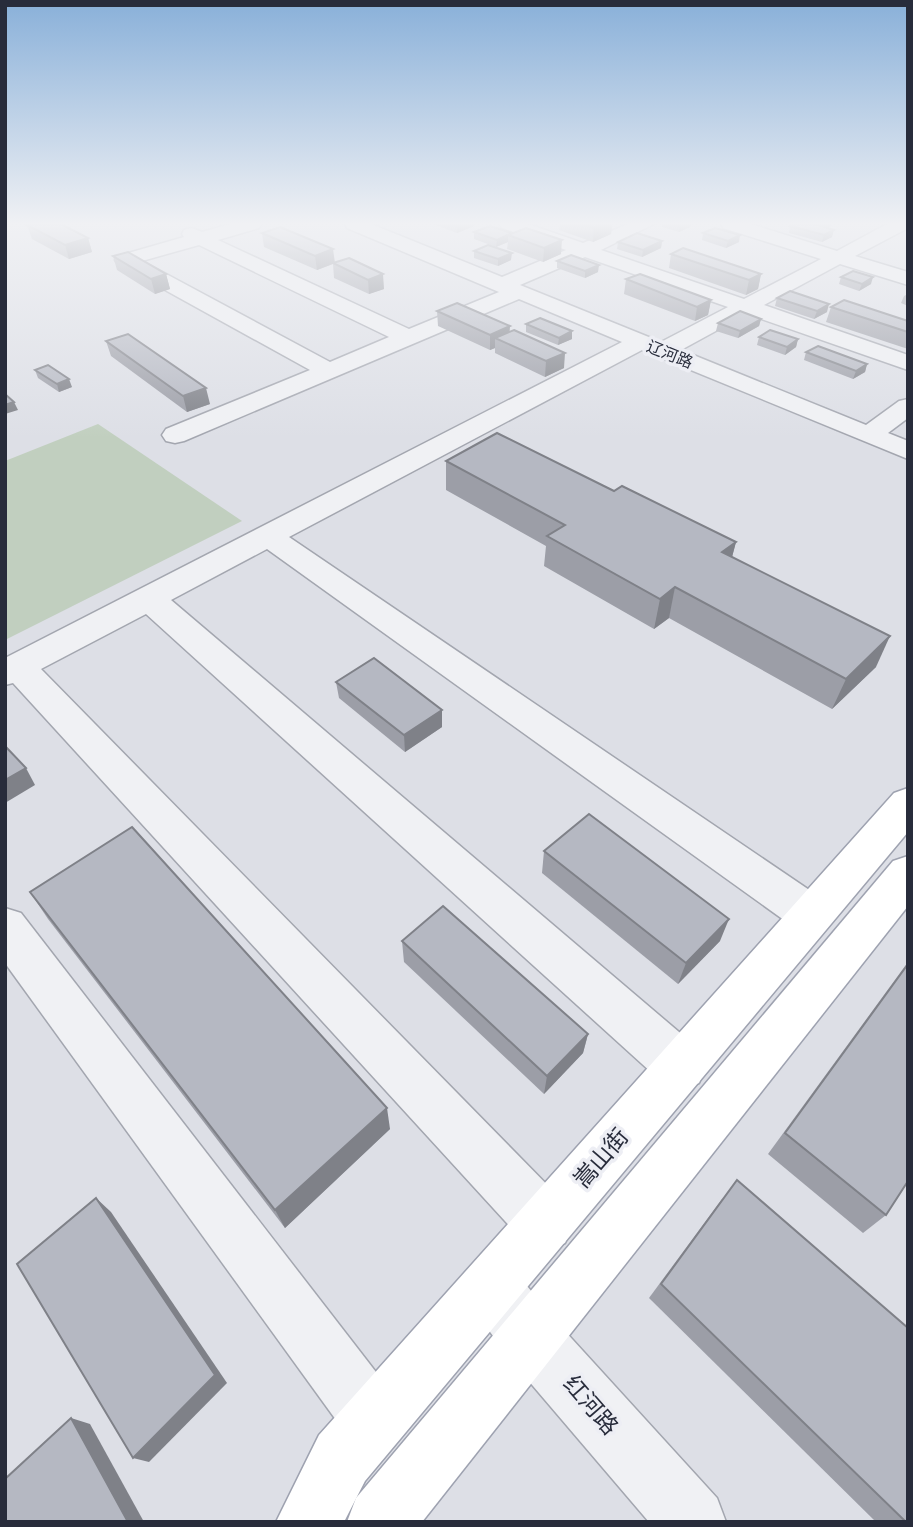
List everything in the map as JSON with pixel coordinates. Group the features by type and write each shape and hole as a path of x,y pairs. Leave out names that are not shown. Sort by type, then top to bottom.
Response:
{"main road":[{"name":"嵩山街","path":"309,1522 342,1458 908,804"},
{"path":"380,1522 908,874"}],"street":[{"path":"190,295 328,370"},
{"path":"320,295 407,337"},
{"path":"175,435 407,337 496,295"},
{"name":"辽河路","path":"525,295 908,451"},
{"path":"711,295 908,363"},
{"path":"545,1223 12,670 269,537 651,346 767,295"},
{"path":"869,435 908,406"},
{"path":"269,537 811,915"},
{"path":"149,600 681,1066"},
{"path":"5,927 374,1420"},
{"name":"红河路","path":"491,1286 531,1338 694,1522"}],"green space":[{"path":"98,424 242,521 5,640 5,461"}],"building":[{"path":"667,295 698,295 711,300 697,307"},
{"path":"782,295 803,295 829,304 817,311 777,298"},
{"path":"844,300 908,321 908,332 831,307"},
{"path":"457,303 510,326 490,335 437,311"},
{"path":"740,311 761,319 740,331 718,323"},
{"path":"540,318 572,331 559,338 526,324"},
{"path":"514,330 565,353 546,361 495,338"},
{"path":"770,330 798,339 787,347 759,337"},
{"path":"128,334 206,388 183,396 106,341"},
{"path":"818,346 867,364 856,371 806,352"},
{"path":"48,365 69,379 57,384 35,370"},
{"path":"5,394 14,402 5,405"},
{"path":"497,433 614,491 622,486 736,542 722,552 890,636 846,679 675,587 660,599 547,536 565,525 446,461"},
{"path":"374,658 442,710 404,735 336,682"},
{"path":"5,746 26,768 5,780"},
{"path":"589,814 729,919 686,963 544,851"},
{"path":"132,827 387,1108 275,1210 30,892"},
{"path":"443,906 588,1034 547,1076 402,941"},
{"path":"908,964 908,1181 886,1215 785,1133"},
{"path":"737,1180 908,1328 908,1522 661,1284"},
{"path":"96,1198 215,1375 133,1458 17,1264"},
{"path":"71,1418 128,1522 5,1522 5,1479"}]}
